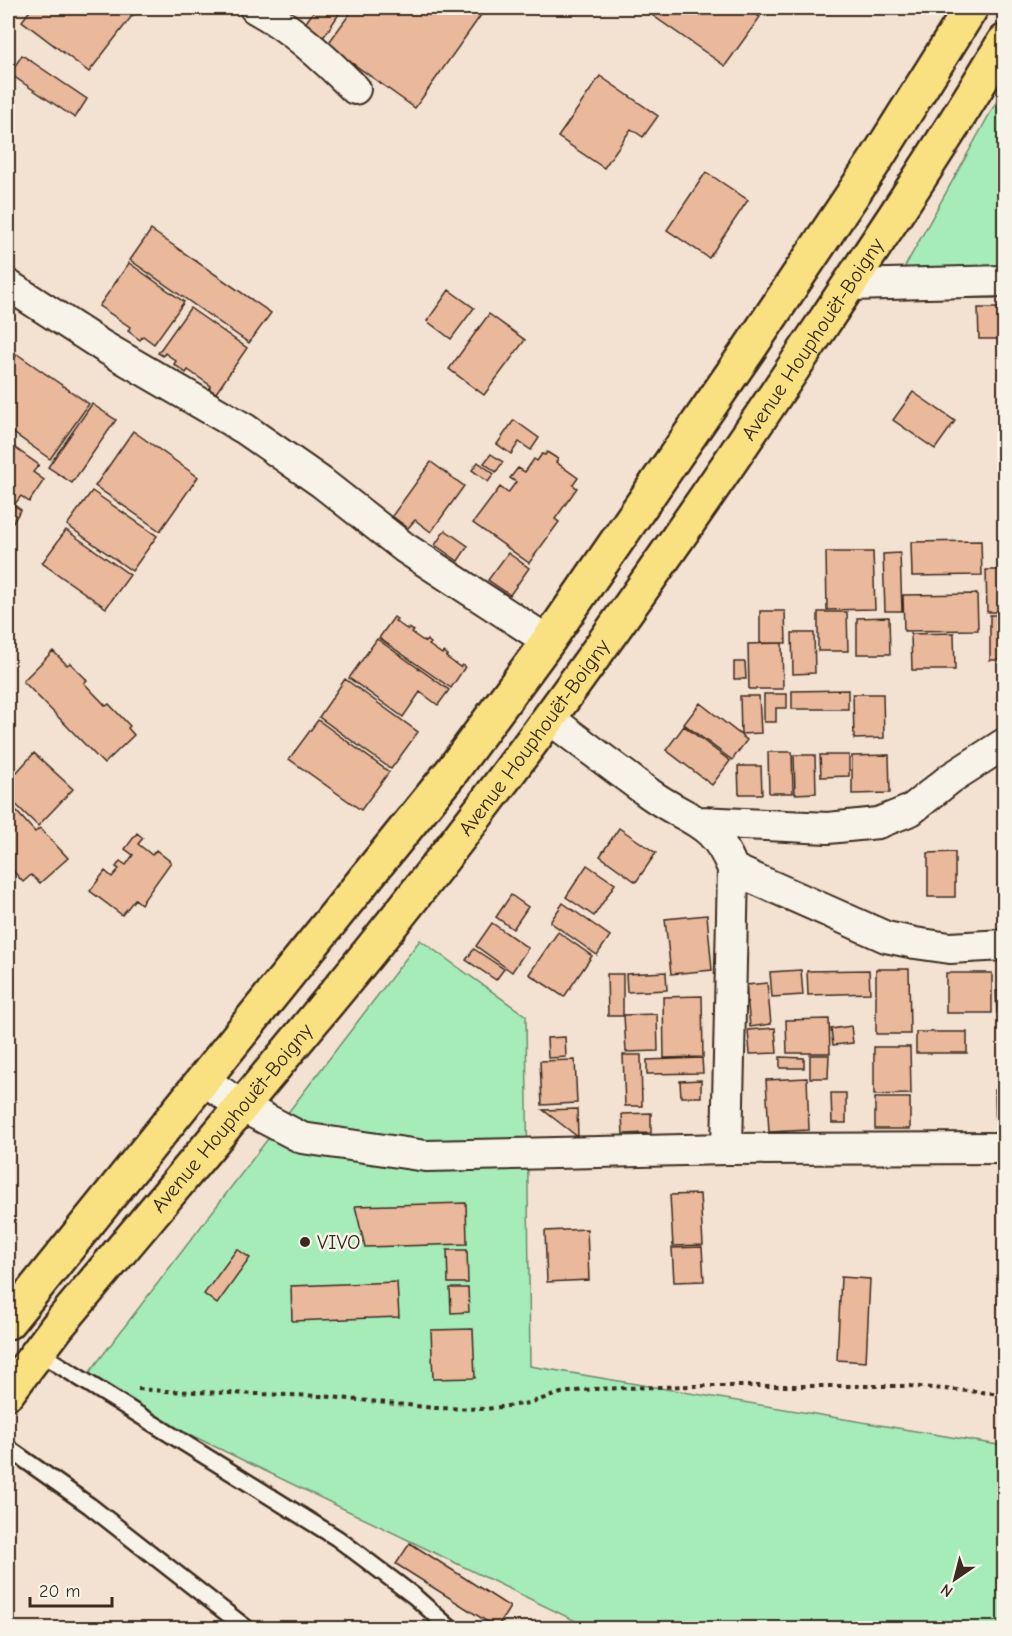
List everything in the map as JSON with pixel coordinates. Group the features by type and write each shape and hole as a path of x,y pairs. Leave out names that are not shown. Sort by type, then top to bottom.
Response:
{"highway":[{"name":"Avenue Houphouët-Boigny","path":"8,1322 452,771 548,641 878,158 971,8"},
{"name":"Avenue Houphouët-Boigny","path":"8,1392 38,1352 371,949 550,719 718,481 850,285 1005,42"}],"street":[{"path":"255,8 278,21 321,55 355,89"},
{"path":"850,285 1005,281"},
{"path":"8,285 104,347 245,429 321,482 405,548 548,641"},
{"path":"550,719 653,796 700,822 725,850 733,869 727,1149"},
{"path":"700,822 828,828 878,823 911,810 951,778 1003,750"},
{"path":"733,869 886,937 950,948 1005,945"},
{"path":"203,1079 241,1106 302,1138 426,1156 727,1149 1005,1148"}],"lane":[{"path":"38,1352 337,1538 414,1596 450,1629"},
{"path":"8,1448 90,1506 246,1629"}],"path":[{"path":"136,1388 165,1391 321,1395 435,1408 486,1408 593,1389 691,1386 909,1386 1005,1394"}],"green space":[{"path":"1004,88 1004,298 887,299"},
{"path":"420,940 526,1016 530,1366 1004,1446 1004,1628 590,1628 162,1421 86,1377"}],"building":[{"path":"32,8 138,8 89,72 22,21"},
{"path":"316,8 343,8 321,41 302,28"},
{"path":"354,8 486,8 415,108 327,45"},
{"path":"642,8 746,8 760,17 725,66"},
{"path":"22,55 87,99 75,118 10,74"},
{"path":"600,76 658,116 643,137 631,129 604,168 558,137"},
{"path":"706,172 748,200 709,258 667,230"},
{"path":"151,230 271,313 249,343 130,260"},
{"path":"129,263 184,302 154,344 143,336 140,340 128,331 130,327 99,306"},
{"path":"449,290 474,308 451,339 427,321"},
{"path":"190,308 247,348 216,393 209,389 211,386 188,370 186,373 174,364 176,361 165,353 163,356 158,353"},
{"path":"978,308 1004,308 1004,339 979,339"},
{"path":"489,314 525,340 484,395 449,369"},
{"path":"17,354 89,404 50,459 8,429 8,369"},
{"path":"913,392 955,421 935,449 893,420"},
{"path":"92,404 116,420 72,483 48,467"},
{"path":"514,420 539,438 531,450 519,442 511,454 497,444"},
{"path":"133,431 198,477 160,531 95,486"},
{"path":"8,443 39,465 33,472 44,480 29,502 21,496 14,505 21,510 8,529"},
{"path":"547,452 558,459 556,462 578,478 573,485 577,488 555,519 559,522 529,563 473,523 500,487 508,493 516,482 510,478 518,468 525,472 534,459 537,461 542,454 545,455"},
{"path":"491,454 503,462 496,472 484,463"},
{"path":"431,462 464,486 431,532 415,520 408,528 392,516"},
{"path":"478,462 494,474 488,482 472,470"},
{"path":"92,491 157,536 132,571 67,525"},
{"path":"66,530 130,575 106,608 42,563"},
{"path":"445,530 468,546 458,561 435,545"},
{"path":"981,541 982,575 912,576 911,542"},
{"path":"826,552 873,552 875,609 827,610"},
{"path":"508,553 529,568 510,595 488,580"},
{"path":"900,553 902,611 885,611 883,554"},
{"path":"986,570 1004,570 1004,612 987,612"},
{"path":"977,594 978,630 904,631 903,595"},
{"path":"760,611 785,611 786,643 760,643"},
{"path":"818,612 847,612 848,651 818,651"},
{"path":"990,615 1004,615 1004,660 990,660"},
{"path":"394,617 397,619 395,621 408,630 409,628 414,631 412,633 425,642 427,640 431,643 429,645 442,654 444,652 448,655 446,657 460,667 462,665 465,667 451,688 379,638"},
{"path":"889,617 890,654 857,654 857,618"},
{"path":"792,633 814,633 815,673 793,674"},
{"path":"954,633 955,670 912,670 911,634"},
{"path":"377,639 449,690 438,705 420,692 403,717 349,678"},
{"path":"782,643 783,689 749,689 748,644"},
{"path":"53,651 67,665 70,663 87,680 84,683 130,726 128,728 134,735 104,764 23,681"},
{"path":"734,662 745,662 746,679 734,679"},
{"path":"345,679 418,732 391,769 319,717"},
{"path":"848,690 848,709 792,709 792,691"},
{"path":"764,694 787,694 787,708 776,708 776,722 764,722"},
{"path":"853,694 883,694 884,738 854,739"},
{"path":"740,696 759,696 761,733 741,734"},
{"path":"700,703 747,740 732,760 684,724"},
{"path":"318,720 389,772 361,810 289,759"},
{"path":"684,726 730,761 712,785 666,750"},
{"path":"768,752 792,752 793,793 769,793"},
{"path":"34,753 73,789 38,826 8,797 8,782"},
{"path":"794,755 815,755 816,793 795,794"},
{"path":"820,755 849,755 849,776 821,777"},
{"path":"889,755 890,793 852,794 852,756"},
{"path":"738,766 761,766 762,794 739,794"},
{"path":"8,802 35,832 40,828 68,858 40,883 31,875 23,882 8,865"},
{"path":"619,828 656,853 636,882 600,856"},
{"path":"137,833 143,838 138,844 152,855 156,850 171,862 141,904 135,899 122,915 90,891 105,871 112,877 119,869 116,867 120,861 126,865 133,855 125,849"},
{"path":"955,852 955,897 928,897 928,853"},
{"path":"587,865 615,884 594,916 566,897"},
{"path":"511,895 528,907 513,929 496,917"},
{"path":"563,903 610,936 597,955 550,922"},
{"path":"707,915 712,970 671,974 665,919"},
{"path":"492,923 528,948 512,972 476,946"},
{"path":"558,932 592,956 564,997 529,974"},
{"path":"474,949 504,969 496,980 466,960"},
{"path":"876,969 909,969 910,1034 876,1034"},
{"path":"801,970 803,995 772,997 770,972"},
{"path":"869,970 870,993 808,995 807,971"},
{"path":"666,972 667,990 627,992 626,974"},
{"path":"946,973 992,973 992,1013 946,1013"},
{"path":"607,974 623,974 623,1016 608,1016"},
{"path":"767,983 771,1024 750,1027 746,985"},
{"path":"996,991 1004,991 1004,1013 997,1013"},
{"path":"702,996 703,1057 664,1058 663,997"},
{"path":"657,1014 658,1051 626,1052 624,1015"},
{"path":"829,1019 830,1053 787,1053 786,1020"},
{"path":"851,1026 853,1043 833,1045 831,1029"},
{"path":"775,1028 777,1053 750,1054 748,1030"},
{"path":"916,1032 967,1032 967,1053 916,1053"},
{"path":"565,1037 566,1057 548,1058 547,1038"},
{"path":"874,1047 910,1047 911,1094 874,1095"},
{"path":"623,1055 641,1055 642,1106 625,1106"},
{"path":"810,1055 829,1055 828,1078 810,1078"},
{"path":"780,1057 804,1058 804,1068 780,1068"},
{"path":"702,1058 703,1073 647,1074 647,1060"},
{"path":"575,1060 577,1103 542,1105 540,1061"},
{"path":"807,1078 809,1130 769,1132 766,1080"},
{"path":"701,1080 701,1097 681,1097 680,1081"},
{"path":"995,1090 1004,1090 1004,1138 996,1138"},
{"path":"831,1093 846,1093 846,1123 832,1123"},
{"path":"875,1098 910,1098 910,1129 875,1129"},
{"path":"577,1109 578,1137 543,1110"},
{"path":"651,1113 651,1133 623,1134 622,1114"},
{"path":"700,1194 703,1245 673,1246 670,1195"},
{"path":"466,1203 467,1244 365,1247 355,1206"},
{"path":"587,1229 589,1280 547,1282 545,1231"},
{"path":"702,1247 704,1281 674,1282 672,1248"},
{"path":"237,1249 250,1258 217,1304 204,1294"},
{"path":"447,1250 467,1250 468,1283 448,1283"},
{"path":"841,1277 870,1279 866,1362 837,1360"},
{"path":"397,1282 399,1317 292,1321 291,1286"},
{"path":"450,1288 468,1288 469,1312 451,1313"},
{"path":"473,1329 475,1378 433,1379 431,1330"},
{"path":"410,1543 510,1607 497,1628 396,1564"}],"place":[{"name":"VIVO","path":"305,1242"}]}
